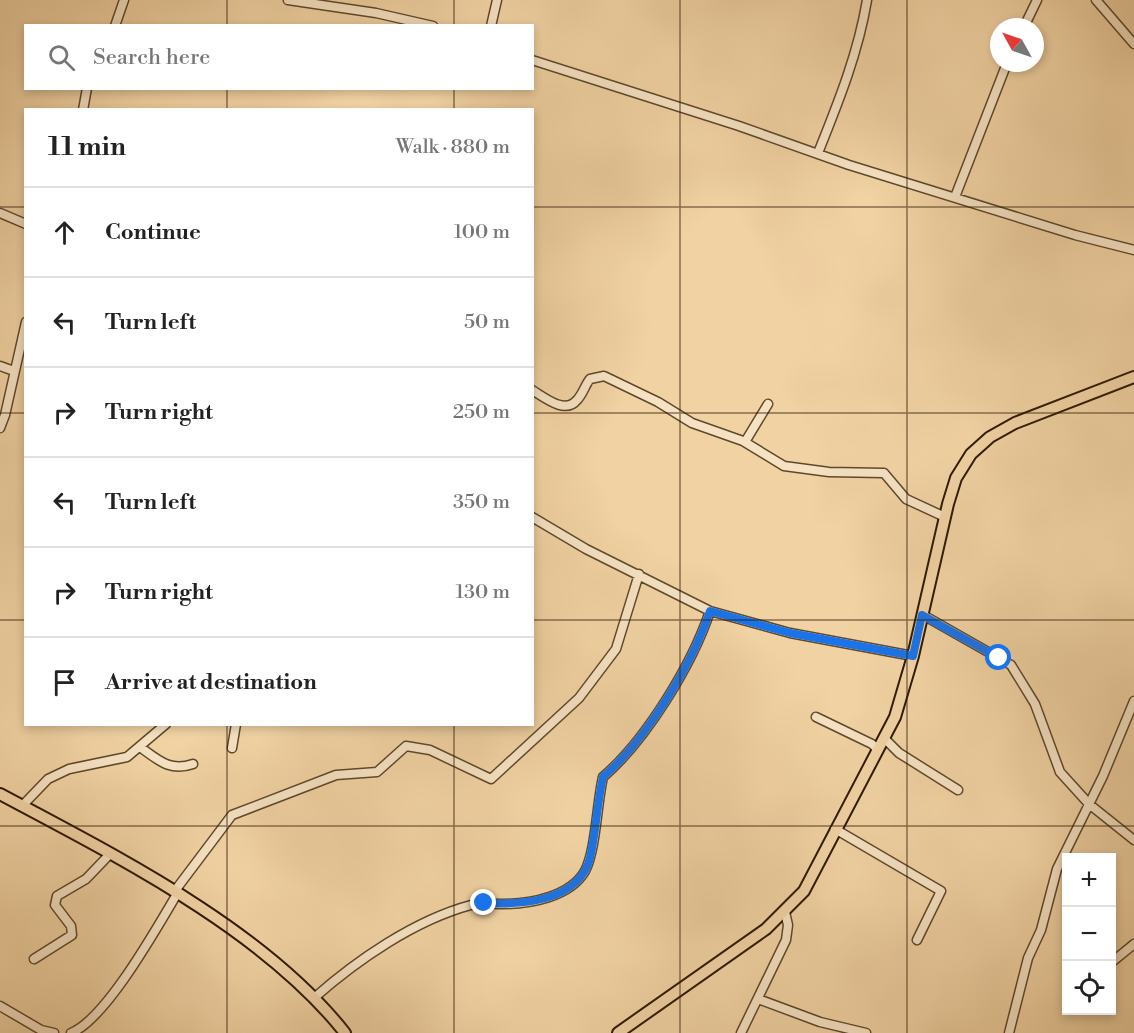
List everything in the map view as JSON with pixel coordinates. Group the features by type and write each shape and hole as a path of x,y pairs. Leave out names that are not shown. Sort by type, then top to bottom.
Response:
{"main road":[{"path":"618,1033 766,929 804,891 895,717 913,656 956,478 971,454 990,437 1053,406 1134,377"},
{"path":"0,794 176,893 274,962 314,998 345,1033"}],"street":[{"path":"116,24 124,0"},
{"path":"288,0 376,13 424,24"},
{"path":"491,24 497,0"},
{"path":"818,153 848,80 860,38 867,0"},
{"path":"1028,18 1037,0"},
{"path":"1096,0 1134,44"},
{"path":"534,61 1075,235 1134,250"},
{"path":"955,197 1004,72"},
{"path":"82,108 87,90"},
{"path":"2,217 24,223"},
{"path":"0,428 24,330"},
{"path":"0,366 14,371"},
{"path":"534,391 554,403 567,405 578,400 590,379 604,376 658,402 692,423 745,442 771,459 793,469 829,472 880,471 889,477 906,499 945,517"},
{"path":"745,442 768,404"},
{"path":"534,518 586,549 710,611 800,635 913,656"},
{"path":"71,1033 90,1021 110,998 176,893 232,815 336,775 377,772 406,746 430,750 491,779 579,698 616,649 639,574"},
{"path":"314,998 335,980 389,942 460,908 484,903 536,901 566,889 575,882 584,872 590,859 603,777 622,761 680,678 702,634 710,611"},
{"path":"922,615 1005,661 1018,673 1035,704 1060,772 1089,804 1134,840"},
{"path":"1010,1033 1028,958 1041,930 1057,869 1089,804 1134,701"},
{"path":"816,717 872,744 878,750"},
{"path":"22,806 48,779 69,769 127,757 164,726"},
{"path":"232,748 236,726"},
{"path":"885,739 899,753 958,790"},
{"path":"140,747 175,768 193,764"},
{"path":"835,829 941,891 917,940"},
{"path":"34,959 72,935 71,926 55,905 57,896 86,879 109,855"},
{"path":"741,1033 786,940 788,925 785,912"},
{"path":"1113,961 1134,944"},
{"path":"758,999 820,1022 866,1033"},
{"path":"0,1006 41,1030 54,1033"}],"route":[{"path":"484,903 536,901 566,889 584,872 590,859 603,777 622,761 680,678 691,659 710,611 790,633 880,652 913,656 922,615 999,658"}]}
